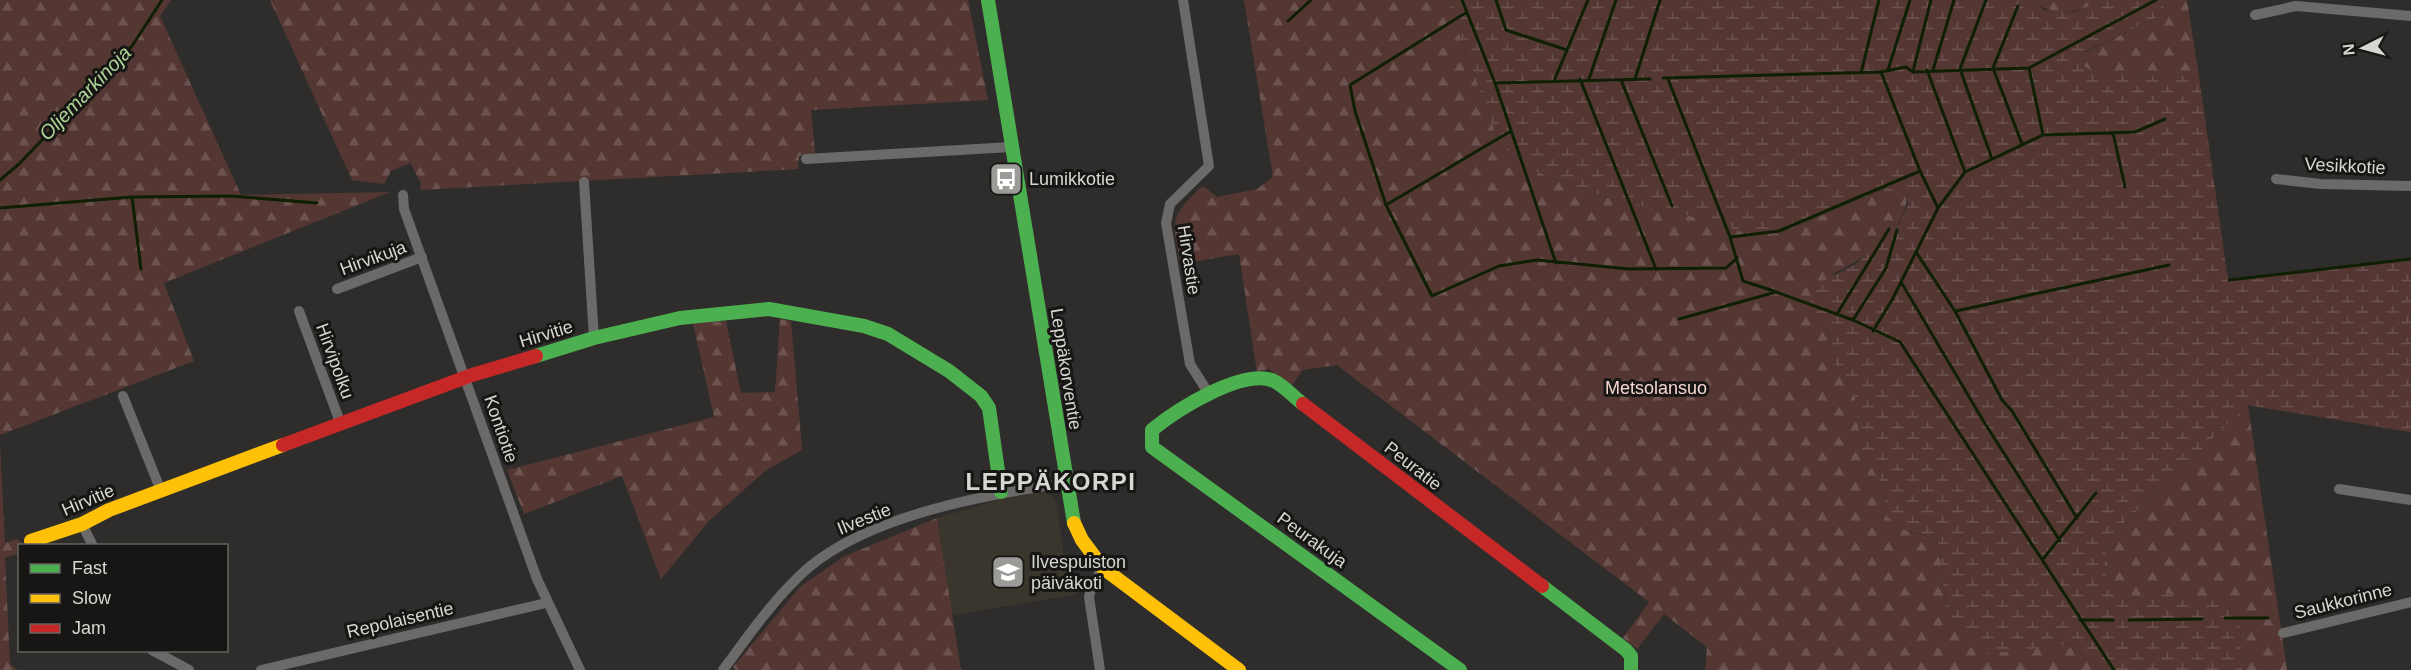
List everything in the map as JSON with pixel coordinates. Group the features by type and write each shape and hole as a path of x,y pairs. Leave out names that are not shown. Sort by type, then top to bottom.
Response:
{"street":[{"name":"Leppäkorventie","path":"988,0 1074,523 1082,540 1104,568 1239,670"},
{"name":"Hirvastie","path":"1183,0 1209,166 1170,204 1166,223 1190,363 1209,394"},
{"path":"2255,15 2303,3 2411,16"},
{"path":"806,159 1011,147"},
{"name":"Vesikkotie","path":"2276,179 2321,184 2411,186"},
{"path":"585,182 594,338"},
{"name":"Kontiotie","path":"403,195 405,209 546,603 580,670"},
{"name":"Hirvikuja","path":"336,289 422,257"},
{"name":"Hirvitie","path":"31,541 82,524 109,510 339,422 466,378 594,338 680,318 769,309 864,326 888,334 949,371 981,396 989,408 1001,492"},
{"name":"Hirvipolku","path":"299,311 339,422"},
{"name":"Peuratie","path":"1150,436 1158,425 1222,387 1265,379 1273,381 1626,650 1631,656 1631,670"},
{"path":"123,396 161,491"},
{"name":"Peurakuja","path":"1150,436 1152,447 1460,670"},
{"name":"Ilvestie","path":"723,670 784,592 835,548 875,529 1001,492 1066,483"},
{"path":"2338,489 2411,500"},
{"path":"82,524 92,544"},
{"path":"1100,670 1089,597 1092,585 1104,568"},
{"name":"Saukkorinne","path":"2283,633 2411,602"},
{"name":"Repolaisentie","path":"261,670 546,603"},
{"path":"154,652 189,670"}],"shaded area":[{"name":"Ilvespuiston päiväkoti","path":"1043,492 1052,496 1057,504 1063,550 1078,594 952,615 937,518 1001,499"}],"green space":[{"path":"0,0 171,0 160,16 241,195 390,192 164,283 194,361 0,435"},
{"path":"270,0 968,0 988,100 811,110 815,153 799,156 798,169 420,190 421,183 410,163 391,171 384,184 352,180"},
{"name":"Metsolansuo","path":"1244,0 1447,0 1500,145 1537,172 1608,198 1721,223 1748,235 1781,233 1887,188 1906,193 1906,206 1893,230 1871,251 1834,273 1814,316 1831,335 1836,366 1854,390 1862,454 1883,485 1887,516 1910,532 1938,539 1947,616 1987,653 2071,644 2100,670 1705,670 1707,647 1664,614 1637,649 1623,638 1649,602 1337,365 1303,370 1291,386 1269,369 1257,372 1239,254 1181,264 1175,229 1176,220 1184,205 1203,186 1217,197 1257,189 1273,177"},
{"path":"1447,0 2027,0 2045,10 2075,12 2104,0 2167,0 2160,16 2086,51 2084,66 2098,75 2199,76 2228,280 2411,258 2411,432 2248,405 2106,540 2104,571 2122,598 2164,593 2227,603 2240,620 2242,670 2100,670 2071,644 1987,654 1947,616 1938,539 1901,529 1887,516 1883,485 1862,454 1854,390 1836,366 1831,335 1814,316 1810,298 1819,283 1856,264 1900,223 1908,205 1906,193 1886,188 1781,233 1748,235 1721,223 1608,198 1537,172 1500,145"},
{"path":"2027,0 2104,0 2066,12 2048,9"},
{"path":"2167,0 2187,0 2199,76 2098,75 2084,66 2086,52 2160,16"},
{"path":"2411,258 2411,432 2248,405"},
{"path":"780,319 791,321 802,450 765,471 709,521 661,579 622,476 524,514 507,470 714,417 693,323 726,321 741,393 775,392"},
{"path":"2248,405 2287,670 2242,670 2240,620 2164,593 2122,598 2104,571 2106,540"},
{"path":"0,444 5,543 17,539 24,544 18,544 18,553 5,558 10,664 18,670 0,670"},
{"path":"937,518 961,670 736,670 733,667 800,587 843,557"}],"waterway":[{"name":"Oljemarkinoja","path":"0,180 19,164 132,46 162,0"},
{"path":"1288,21 1311,0"},
{"path":"1462,0 1495,83 1556,263"},
{"path":"1496,0 1506,30 1567,50"},
{"path":"1554,81 1588,0"},
{"path":"1589,79 1616,0"},
{"path":"1635,79 1660,0"},
{"path":"1861,73 1879,0"},
{"path":"1888,70 1910,0"},
{"path":"1913,71 1931,0"},
{"path":"1933,70 1954,0"},
{"path":"1986,0 1960,69 1992,159"},
{"path":"1663,78 1881,72 1906,67 1913,72 2029,68 2156,0"},
{"path":"2018,6 1993,68 2022,144"},
{"path":"1467,12 1350,85 1355,111 1386,205 1432,296 1499,266 1537,260 1629,269 1726,268 1737,258"},
{"path":"2029,68 2043,135"},
{"path":"1927,70 1965,172"},
{"path":"1881,72 1920,171 1938,208"},
{"path":"1580,79 1656,269"},
{"path":"1495,83 1650,79"},
{"path":"1668,79 1730,237 1743,281 1774,291"},
{"path":"1621,80 1672,206"},
{"path":"1873,331 1892,300 1938,208 1965,172 2043,135 2135,132 2165,119"},
{"path":"1386,205 1511,131"},
{"path":"2113,133 2125,187"},
{"path":"1731,237 1779,231 1920,171"},
{"path":"132,197 231,196 317,203"},
{"path":"0,208 132,197 141,269"},
{"path":"1837,314 1889,229"},
{"path":"1853,320 1886,268 1897,230"},
{"path":"1916,252 1955,311 2002,400 2012,411 2077,518"},
{"path":"2229,280 2411,259"},
{"path":"1956,311 2169,265"},
{"path":"1901,282 1984,422 2060,541"},
{"path":"1679,319 1776,292 1853,320 1900,342 2114,670"},
{"path":"2043,559 2096,493"},
{"path":"2225,618 2268,618"},
{"path":"2129,620 2202,619"},
{"path":"2080,620 2113,620"}],"traffic: fast":[{"path":"988,0 1074,523"},
{"path":"536,356 594,338 680,318 769,309 864,326 888,334 949,371 981,396 989,408 1001,492"},
{"path":"1303,404 1274,381 1261,378 1245,380 1210,393 1176,412 1152,430 1152,447 1460,670"},
{"path":"1542,586 1626,650 1631,656 1631,670"}],"traffic: slow":[{"path":"31,541 82,524 109,510 283,445"},
{"path":"1074,523 1082,540 1103,568 1239,670"}],"traffic: jam":[{"path":"283,445 472,375 536,356"},
{"path":"1303,404 1542,586"}],"place":[{"name":"Lumikkotie","path":"1006,179"},
{"name":"Ilvespuiston päiväkoti","path":"1008,572"}],"district":[{"name":"LEPPÄKORPI","path":"1051,482"}]}
